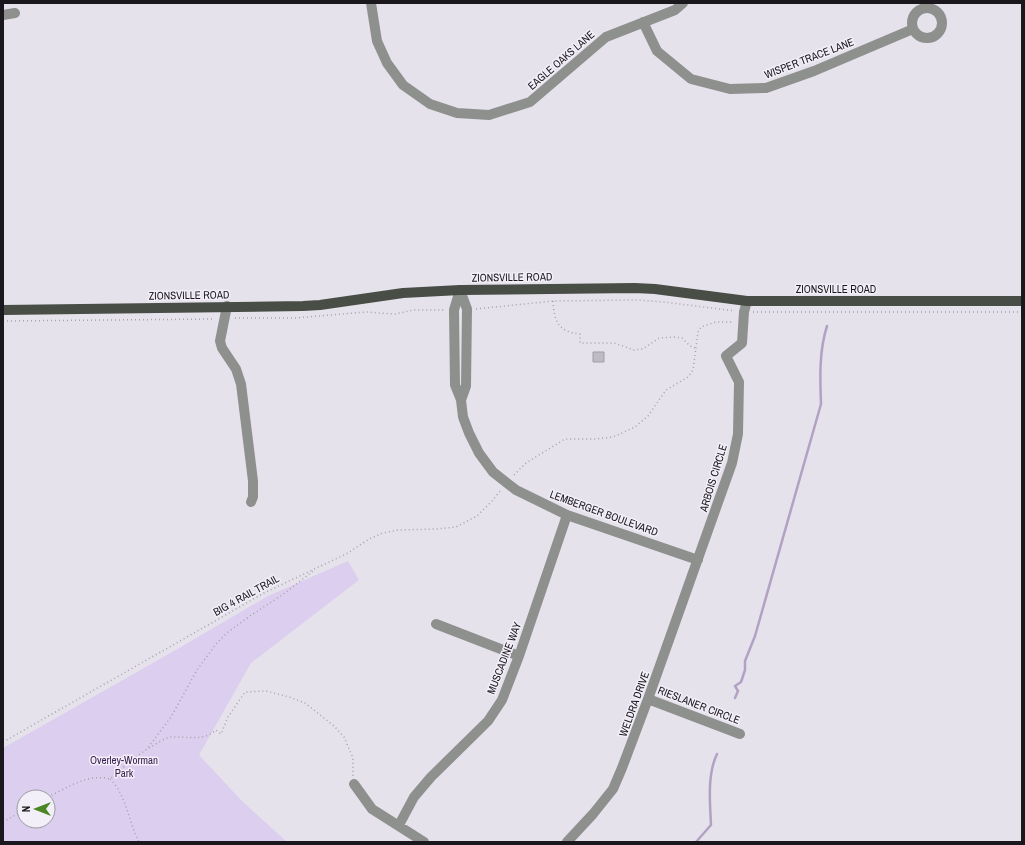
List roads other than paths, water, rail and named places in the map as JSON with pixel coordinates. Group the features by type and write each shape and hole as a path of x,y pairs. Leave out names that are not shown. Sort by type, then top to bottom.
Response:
{"main road":[{"name":"ZIONSVILLE ROAD","path":"3,310 314,305 403,293 460,290 635,288 747,300 1022,301"}],"street":[{"name":"EAGLE OAKS LANE","path":"371,3 377,41 387,64 402,85 430,104 457,113 489,115 530,102 606,37 675,10 683,3"},
{"path":"3,15 15,13"},
{"name":"WISPER TRACE LANE","path":"643,22 657,50 692,80 730,89 766,88 814,71 913,29"},
{"name":"LEMBERGER BOULEVARD","path":"460,290 454,310 455,385 461,400 463,417 469,433 478,453 493,472 516,490 567,515 698,560"},
{"name":"ARBOIS CIRCLE","path":"698,560 732,463 738,434 739,382 726,356 742,343 747,300"},
{"path":"227,306 220,341 222,348 236,369 242,384 253,481 253,497 250,502"},
{"name":"MUSCADINE WAY","path":"399,825 414,797 431,777 488,721 502,700 519,656 567,515"},
{"name":"WELDRA DRIVE","path":"567,842 593,814 613,789 632,744 698,560"},
{"path":"436,624 519,656"},
{"name":"RIESLANER CIRCLE","path":"648,699 740,734"},
{"path":"354,784 372,809 424,842"}],"waterway":[{"path":"735,698 738,691 735,686 741,682 745,670 745,661 755,636 821,404 821,355 827,326"},
{"path":"696,842 711,825 710,780 717,754"}],"park label":[{"name":"Overley-Worman Park","path":"124,766"}]}
